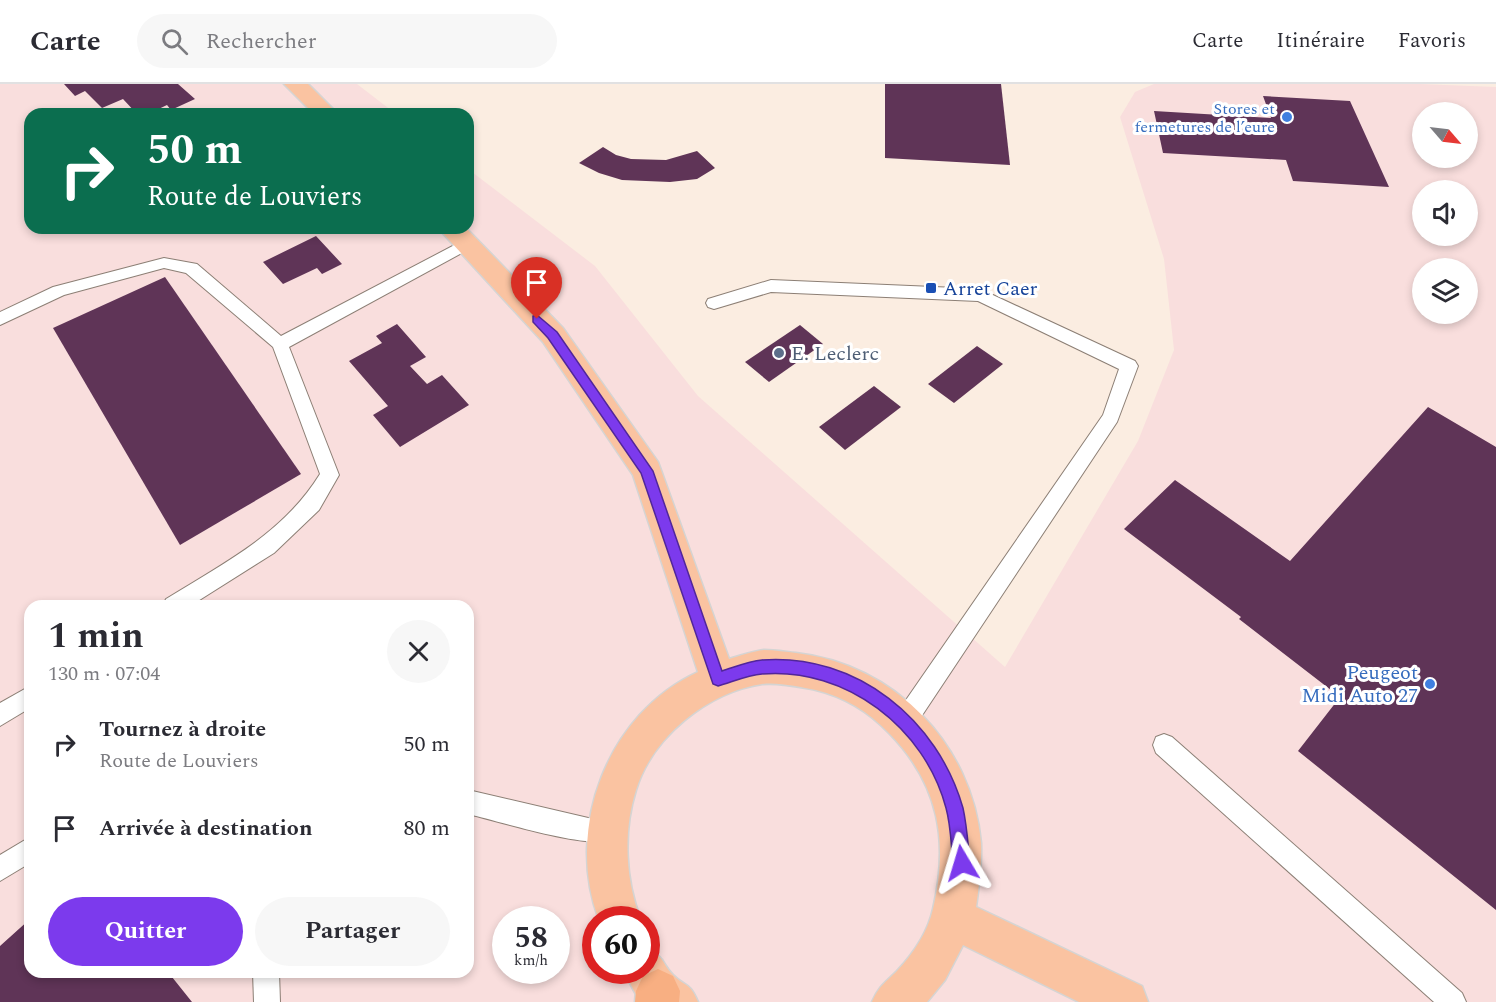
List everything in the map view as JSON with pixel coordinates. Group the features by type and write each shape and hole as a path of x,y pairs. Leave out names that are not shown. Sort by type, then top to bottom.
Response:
{"main road":[{"path":"295,84 321,108"},
{"path":"458,236 553,335 647,471 718,679"},
{"path":"614,906 611,898 606,832 618,780 643,737 676,702 718,679 761,667 814,670 862,688 906,721 936,761 955,809 962,863 952,918 933,960 902,997 894,1002"},
{"path":"952,918 1126,1002"}],"lane":[{"path":"280,344 458,236"},
{"path":"0,319 59,291 165,263 191,268 280,344 330,475 312,504 267,547 183,600"},
{"path":"714,303 771,286 980,295 1129,366 1111,417 906,721"},
{"path":"0,715 24,700"},
{"path":"1164,745 1453,1002"},
{"path":"474,803 576,828 606,832"},
{"path":"0,868 24,853"},
{"path":"266,978 267,1002"}],"shaded area":[{"path":"0,84 357,84 388,108 24,108 24,234 474,234 474,174 595,266 698,396 1005,667 1138,441 1174,350 1164,259 1120,117 1135,92 1154,84 1420,84 1496,87 1496,1002 0,1002"}],"building":[{"path":"64,84 178,84 195,99 175,108 169,108 167,105 161,108 131,108 123,99 102,108 85,91 75,96"},
{"path":"885,84 1001,84 1010,165 885,158"},
{"path":"1263,96 1350,101 1389,187 1293,181 1286,160 1163,153 1154,111 1271,118"},
{"path":"603,147 616,155 631,159 666,160 697,151 715,168 697,179 670,182 622,180 599,173 579,163"},
{"path":"316,236 342,264 322,274 317,268 283,284 263,262"},
{"path":"165,277 301,474 180,545 53,328"},
{"path":"397,324 426,357 410,366 427,384 442,375 469,405 400,447 373,415 388,406 349,361 382,343 376,336"},
{"path":"800,325 823,344 769,382 745,362"},
{"path":"977,346 1003,364 954,403 928,384"},
{"path":"874,386 901,407 845,450 819,427"},
{"path":"1428,407 1496,447 1496,910 1298,751 1340,697 1239,619 1241,617 1124,529 1175,480 1290,561"},
{"path":"24,924 24,978 173,978 192,1002 0,1002 0,946"}],"place":[{"name":"Stores et fermetures de l’eure","path":"1287,117"},
{"name":"Arret Caer","path":"931,288"},
{"name":"E. Leclerc","path":"779,353"},
{"name":"Peugeot Midi Auto 27","path":"1430,684"}],"route":[{"path":"537,319 553,335 647,471 718,679 761,667 814,670 862,688 906,721 936,761 955,809 962,863"}]}
